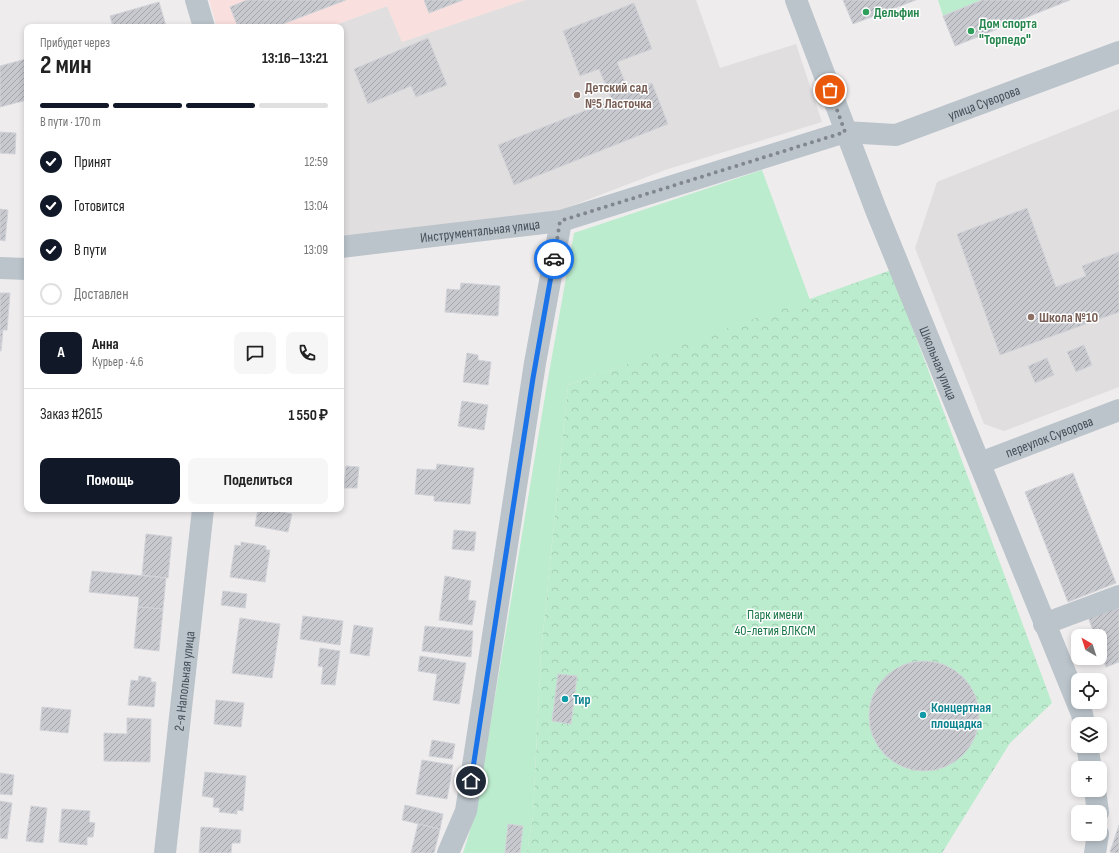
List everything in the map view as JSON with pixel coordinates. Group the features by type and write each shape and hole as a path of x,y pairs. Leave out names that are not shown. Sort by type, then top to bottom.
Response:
{"street":[{"path":"196,0 203,24"},
{"name":"Школьная улица","path":"796,0 845,132 1083,717"},
{"name":"улица Суворова","path":"845,132 896,134 1119,52"},
{"name":"Инструментальная улица","path":"344,248 560,221 845,132"},
{"path":"448,853 466,811 531,386 560,221"},
{"path":"0,268 24,269"},
{"name":"переулок Суворова","path":"980,463 1119,410"},
{"name":"2-я Напольная улица","path":"165,853 203,512"},
{"path":"1044,624 1119,596"},
{"path":"1095,853 1097,841"}],"shaded area":[{"path":"209,0 525,0 402,42 387,6 338,24 216,24"},
{"name":"Детский сад №5 Ласточка","path":"525,0 696,0 720,68 796,44 822,122 665,170 561,210 344,241 344,24 338,24 387,6 402,42"},
{"name":"Школа №10","path":"1119,109 1119,387 1004,431 984,424 915,248 937,182"}],"green space":[{"path":"938,0 982,0 943,16"},
{"path":"762,170 810,300 568,385 541,653 533,815 527,853 463,853 476,811 547,384 574,233"},
{"name":"Парк имени 40-летия ВЛКСМ","path":"891,270 1052,703 1010,743 942,853 527,853 533,815 541,653 568,385"}],"building":[{"path":"247,0 346,0 283,24 237,24 230,7"},
{"path":"424,0 463,0 429,13"},
{"name":"Дельфин","path":"843,0 916,0 853,24"},
{"name":"Дом спорта \"Торпедо\"","path":"982,0 1070,0 955,46 943,16"},
{"path":"159,2 165,24 112,24 110,16"},
{"path":"634,3 652,49 617,62 629,92 652,83 668,124 514,185 498,145 612,100 599,69 580,76 563,31"},
{"path":"428,38 447,85 416,97 411,86 368,104 354,69"},
{"path":"24,60 24,101 0,107 0,66"},
{"path":"0,132 16,133 15,154 0,153"},
{"path":"1027,208 1056,287 1086,276 1082,266 1119,252 1119,312 1000,355 957,234"},
{"path":"0,209 8,210 5,241 0,240"},
{"path":"461,283 500,286 498,316 445,312 447,289 460,290"},
{"path":"0,293 10,293 7,330 3,330 1,351 0,351"},
{"path":"1084,345 1092,365 1076,372 1067,352"},
{"path":"467,353 478,355 478,360 491,362 488,385 463,382"},
{"path":"1047,358 1054,375 1035,383 1028,366"},
{"path":"462,401 488,405 484,430 458,426"},
{"path":"437,464 474,468 470,504 434,501 434,496 415,494 417,469 436,470"},
{"path":"346,466 359,467 357,488 344,488"},
{"path":"1073,473 1116,583 1068,602 1025,492"},
{"path":"257,512 283,512 292,514 288,532 255,526"},
{"path":"454,530 476,532 474,551 452,549"},
{"path":"146,534 172,537 168,578 142,575"},
{"path":"241,542 266,546 266,550 270,550 265,582 230,577 235,545 241,546"},
{"path":"92,571 166,578 163,609 138,607 139,597 89,592"},
{"path":"445,576 471,581 468,600 476,601 472,625 439,620"},
{"path":"223,591 247,594 245,608 221,605"},
{"path":"1119,602 1119,662 1106,667 1107,629 1092,629 1087,614"},
{"path":"138,607 163,609 159,651 134,648"},
{"path":"303,616 343,621 340,645 300,639"},
{"path":"240,618 280,624 272,678 232,673"},
{"path":"354,625 373,628 369,656 350,653"},
{"path":"425,626 473,631 471,657 422,651"},
{"path":"320,648 340,651 335,685 321,684 323,667 318,666"},
{"path":"420,656 466,663 459,704 433,700 437,674 418,671"},
{"name":"Концертная площадка","path":"924,661 945,665 955,670 963,677 970,685 975,695 979,716 975,737 970,747 963,755 955,762 945,767 924,771 903,767 893,762 885,755 878,747 873,737 869,716 873,695 878,685 885,677 893,670 903,665"},
{"name":"Тир","path":"558,674 577,676 571,724 552,721"},
{"path":"139,676 151,678 151,682 156,682 154,707 128,705 131,680 138,681"},
{"path":"216,700 244,703 241,727 214,724"},
{"path":"42,707 71,710 68,733 40,730"},
{"path":"127,718 151,719 150,762 104,761 104,733 127,734"},
{"path":"432,740 455,744 452,759 429,756"},
{"path":"422,760 453,765 447,799 416,794"},
{"path":"205,772 246,776 243,811 237,810 237,814 219,812 220,808 213,807 214,798 202,796"},
{"path":"0,773 14,775 12,795 0,794"},
{"path":"0,801 12,803 7,839 0,838"},
{"path":"405,805 443,814 440,829 402,820"},
{"path":"31,806 47,808 43,843 26,841"},
{"path":"62,809 90,811 89,822 95,823 93,837 87,837 87,845 59,842"},
{"path":"418,824 440,829 434,853 411,853"},
{"path":"508,824 523,826 520,853 505,853"},
{"path":"1119,825 1119,853 1113,853 1110,852"},
{"path":"201,827 241,830 240,843 232,843 231,853 199,853"}],"way so far":[{"path":"554,259 560,221 845,132 830,90"}],"place":[{"name":"Дельфин","path":"866,12"},
{"name":"Дом спорта \"Торпедо\"","path":"971,31"},
{"name":"Детский сад №5 Ласточка","path":"577,95"},
{"name":"Школа №10","path":"1031,317"},
{"name":"Тир","path":"565,699"},
{"name":"Концертная площадка","path":"923,715"}],"route":[{"path":"471,781 495,617 533,378 554,259"}]}
